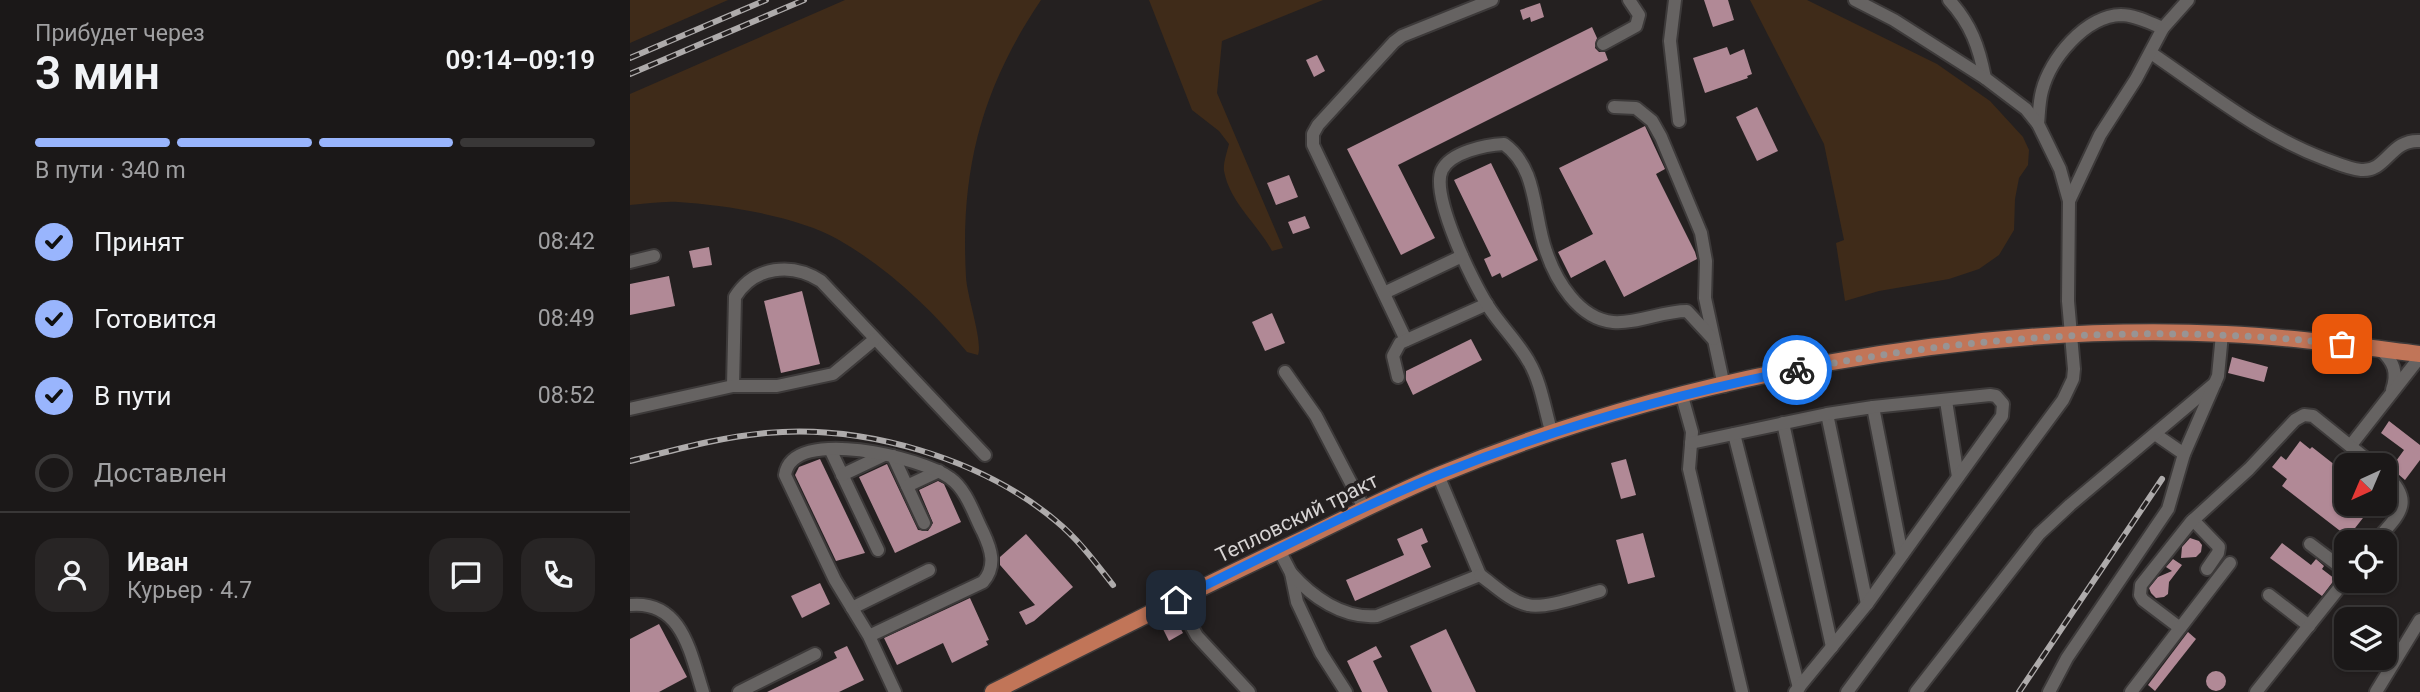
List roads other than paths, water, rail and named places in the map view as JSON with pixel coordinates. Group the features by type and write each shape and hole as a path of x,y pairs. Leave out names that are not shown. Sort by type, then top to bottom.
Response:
{"main road":[{"name":"Тепловский тракт","path":"993,692 1364,508 1438,475 1552,434 1724,386 1864,358 1963,344 2071,335 2222,334 2380,349 2420,356"}],"lane":[{"path":"1406,340 1314,145 1315,129 1402,36 1492,0"},
{"path":"1603,44 1636,26 1639,15 1629,0"},
{"path":"1675,0 1670,41 1679,121"},
{"path":"1847,692 2063,400 2073,379 2068,301 2069,201 2060,169 2038,124 2026,109 1985,78 1894,20 1855,0"},
{"path":"2069,201 2100,135 2151,53 2163,28 2188,0"},
{"path":"1955,2 1979,47 1985,78"},
{"path":"2038,124 2042,91 2047,78 2053,65 2077,34 2095,22 2119,15 2130,16 2163,28"},
{"path":"2151,53 2283,141 2343,166 2362,171 2374,169 2399,145 2420,141"},
{"path":"1614,107 1636,108 1645,114 1661,137 1701,233 1706,261 1705,298 1724,386"},
{"path":"1552,434 1530,363 1487,304 1450,231 1439,179 1446,164 1460,155 1491,145 1504,144 1519,157 1539,214 1546,252 1565,289 1588,314 1602,321 1615,323 1687,311 1713,339"},
{"path":"630,262 654,256"},
{"path":"1384,293 1462,256"},
{"path":"733,386 735,297 742,285 752,277 776,270 808,272 821,281 985,455"},
{"path":"1398,377 1393,356 1397,346 1487,304"},
{"path":"2049,692 2067,658 2173,499 2184,454 2215,383 2222,334"},
{"path":"630,409 733,386 778,386 833,374 875,339"},
{"path":"2380,349 2395,368 2395,380 2389,397"},
{"path":"2351,445 2420,356"},
{"path":"1285,372 1316,416 1364,508"},
{"path":"1916,692 2039,534 2215,383"},
{"path":"1691,443 1873,407 1990,395 2000,399 2005,409 1867,604 1797,690"},
{"path":"1682,396 1691,428 1689,469 1742,692"},
{"path":"1946,401 1958,477"},
{"path":"1873,407 1902,555"},
{"path":"1827,414 1867,604"},
{"path":"2180,628 2143,600 2140,590 2193,520 2249,469 2299,417 2313,416 2360,453"},
{"path":"1783,423 1832,647"},
{"path":"1734,434 1797,690"},
{"path":"2155,434 2184,454"},
{"path":"830,449 878,550"},
{"path":"869,636 983,582 989,572 992,555 990,547 956,483 939,471 889,455 830,449 811,451 795,457 786,468 785,475 835,580 869,636 895,692"},
{"path":"842,475 889,455"},
{"path":"889,455 924,523"},
{"path":"907,486 939,471"},
{"path":"1438,475 1480,575 1504,593 1528,606 1539,606 1600,591"},
{"path":"2398,488 2403,503 2398,514"},
{"path":"2385,530 2397,516"},
{"path":"2193,520 2219,547 2207,569"},
{"path":"2310,544 2334,562"},
{"path":"1279,550 1301,585 1340,611 1366,617 1377,616 1480,575"},
{"path":"2132,692 2230,563"},
{"path":"852,608 929,570"},
{"path":"1291,573 1297,602 1321,653 1346,692"},
{"path":"2256,692 2335,593"},
{"path":"2269,595 2309,626"},
{"path":"1176,600 1197,636 1249,692"},
{"path":"630,605 650,605 662,609 677,622 703,692"},
{"path":"2376,692 2420,621"},
{"path":"739,692 815,654"}],"railway":[{"path":"630,58 766,0"},
{"path":"630,74 804,0"},
{"path":"630,461 715,441 766,433 842,434 881,440 957,463 993,479 1026,499 1072,535 1113,585"},
{"path":"2019,692 2162,479"}]}
